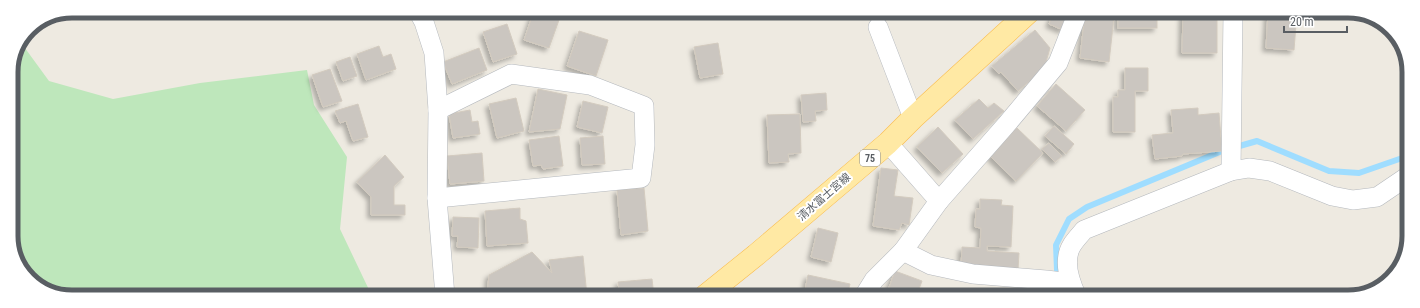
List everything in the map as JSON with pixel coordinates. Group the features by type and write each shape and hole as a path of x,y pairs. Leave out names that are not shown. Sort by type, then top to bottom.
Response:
{"main road":[{"name":"清水富士宮線","path":"712,290 888,143 913,118 1022,18"}],"street":[{"path":"422,18 434,53 438,110 437,198 445,290"},
{"path":"868,290 874,280 903,251 939,201 1058,63 1076,18"},
{"path":"1231,171 1232,18"},
{"path":"878,27 913,118"},
{"path":"437,198 641,178 645,145 644,106 590,85 511,74 438,110"},
{"path":"888,143 939,201"},
{"path":"903,251 931,265 973,274 1046,280 1072,288 1067,263 1071,246 1084,230 1231,171 1249,168 1270,171 1332,196 1353,200 1377,197 1402,180"}],"green space":[{"path":"24,47 49,81 113,99 200,83 307,70 314,105 347,157 340,229 369,290 72,290 55,287 42,281 29,269 25,263 19,246 18,236 18,69"}],"building":[{"path":"532,18 553,18 559,20 549,48 524,40"},
{"path":"1052,18 1069,18 1063,30 1049,24"},
{"path":"1084,18 1114,18 1109,62 1080,58"},
{"path":"1118,18 1157,18 1157,28 1118,28"},
{"path":"1183,18 1217,18 1217,53 1182,53"},
{"path":"1268,18 1297,18 1294,50 1266,48"},
{"path":"507,24 517,54 493,62 483,32"},
{"path":"1035,30 1050,48 1044,69 1018,91 1001,72 999,74 992,66"},
{"path":"579,31 608,40 596,76 567,66"},
{"path":"718,43 723,74 700,78 694,47"},
{"path":"379,46 383,57 391,54 396,69 366,80 357,54"},
{"path":"479,48 487,70 452,84 443,62"},
{"path":"350,57 357,76 343,81 336,62"},
{"path":"1125,68 1148,68 1148,91 1135,91 1135,132 1113,132 1113,97 1118,97 1118,90 1125,90"},
{"path":"330,69 342,101 323,107 312,75"},
{"path":"1056,84 1085,110 1066,131 1037,106"},
{"path":"538,89 567,95 560,129 529,132"},
{"path":"826,93 827,110 815,111 816,121 803,122 801,95"},
{"path":"516,98 524,131 497,138 489,104"},
{"path":"979,99 988,108 994,103 1004,111 973,139 955,120"},
{"path":"583,101 608,107 602,133 577,127"},
{"path":"358,104 368,137 353,141 346,121 340,123 335,111"},
{"path":"1198,108 1198,115 1219,113 1222,151 1183,154 1182,156 1155,159 1152,135 1173,133 1171,110"},
{"path":"470,110 472,122 478,121 480,134 453,138 449,114"},
{"path":"800,114 801,153 788,154 789,162 769,163 767,115"},
{"path":"1054,126 1074,144 1066,154 1045,136"},
{"path":"938,127 963,154 942,173 917,147"},
{"path":"1017,128 1043,153 1016,181 990,156"},
{"path":"559,136 563,166 543,169 541,165 533,166 529,140"},
{"path":"603,136 605,164 582,165 580,138"},
{"path":"1049,143 1062,156 1055,162 1042,149"},
{"path":"482,153 484,181 450,184 447,156"},
{"path":"385,155 404,177 394,186 394,205 405,205 405,215 371,215 371,197 357,182"},
{"path":"881,168 898,170 894,196 913,198 909,225 902,223 899,230 873,226"},
{"path":"644,188 648,231 621,235 617,190"},
{"path":"980,199 1002,200 1001,205 1013,206 1011,247 987,246 987,251 1019,253 1018,270 961,267 962,247 980,248 981,228 975,227 976,209 980,209"},
{"path":"520,208 520,219 526,221 528,243 487,246 485,211"},
{"path":"453,217 479,218 478,248 457,247 458,236 452,236"},
{"path":"818,228 838,233 831,262 811,257"},
{"path":"532,252 552,273 549,260 583,256 586,290 488,290 489,275"},
{"path":"895,271 922,281 919,290 888,290"},
{"path":"808,275 850,284 848,290 805,290"},
{"path":"652,279 653,290 619,290 618,282"}],"waterway":[{"path":"1061,290 1057,270 1056,245 1069,219 1087,207 1222,151 1257,141 1329,171 1359,173 1402,158"}]}
